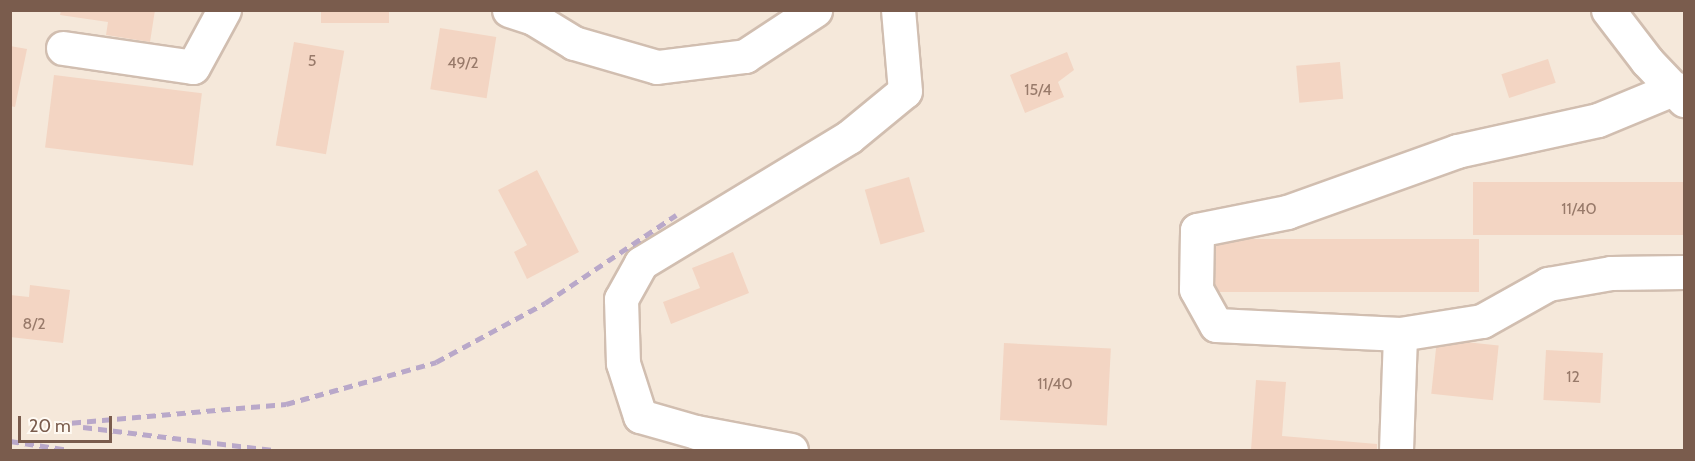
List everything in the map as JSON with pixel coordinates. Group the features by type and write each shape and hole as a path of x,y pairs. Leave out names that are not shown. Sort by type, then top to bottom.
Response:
{"street":[{"path":"63,48 193,67 224,10"},
{"path":"509,10 533,18 574,43 657,67 745,56 814,10"},
{"path":"791,450 696,432 640,416 623,363 621,299 641,263 849,137 905,91 898,10"},
{"path":"1608,10 1681,93 1598,120 1457,151 1287,212 1197,230 1196,289 1216,325 1400,334 1482,321 1548,284 1611,273 1684,273"},
{"path":"1396,450 1400,334"}],"shaded area":[{"path":"11,11 1684,11 1684,450 11,450"}],"building":[{"path":"61,10 155,10 150,42 106,35 108,22 60,15"},
{"path":"321,10 389,10 389,23 321,23"},
{"path":"440,28 496,37 487,98 430,89"},
{"path":"294,42 344,51 326,154 276,145"},
{"path":"10,46 27,49 15,107 10,106"},
{"path":"1067,52 1074,70 1058,82 1064,97 1025,113 1010,75"},
{"path":"1548,59 1556,83 1509,98 1501,74"},
{"path":"1340,62 1343,99 1299,103 1296,66"},
{"path":"54,75 202,93 193,166 45,147"},
{"path":"537,170 579,252 527,279 514,252 527,245 498,190"},
{"path":"909,177 925,232 880,244 865,190"},
{"path":"1473,182 1684,182 1684,235 1473,235"},
{"path":"1211,239 1479,239 1479,292 1211,292"},
{"path":"733,252 749,293 671,324 663,302 700,288 692,268"},
{"path":"30,285 70,290 63,343 10,337 10,295 29,297"},
{"path":"1437,339 1499,345 1493,400 1431,394"},
{"path":"1004,343 1111,349 1107,425 1000,420"},
{"path":"1546,350 1603,353 1600,403 1543,400"},
{"path":"1256,380 1286,382 1282,436 1377,444 1377,450 1251,450"}],"railway":[{"path":"57,424 286,404 436,362 545,303 676,215"},
{"path":"83,427 274,450"},
{"path":"10,441 69,450"}]}
